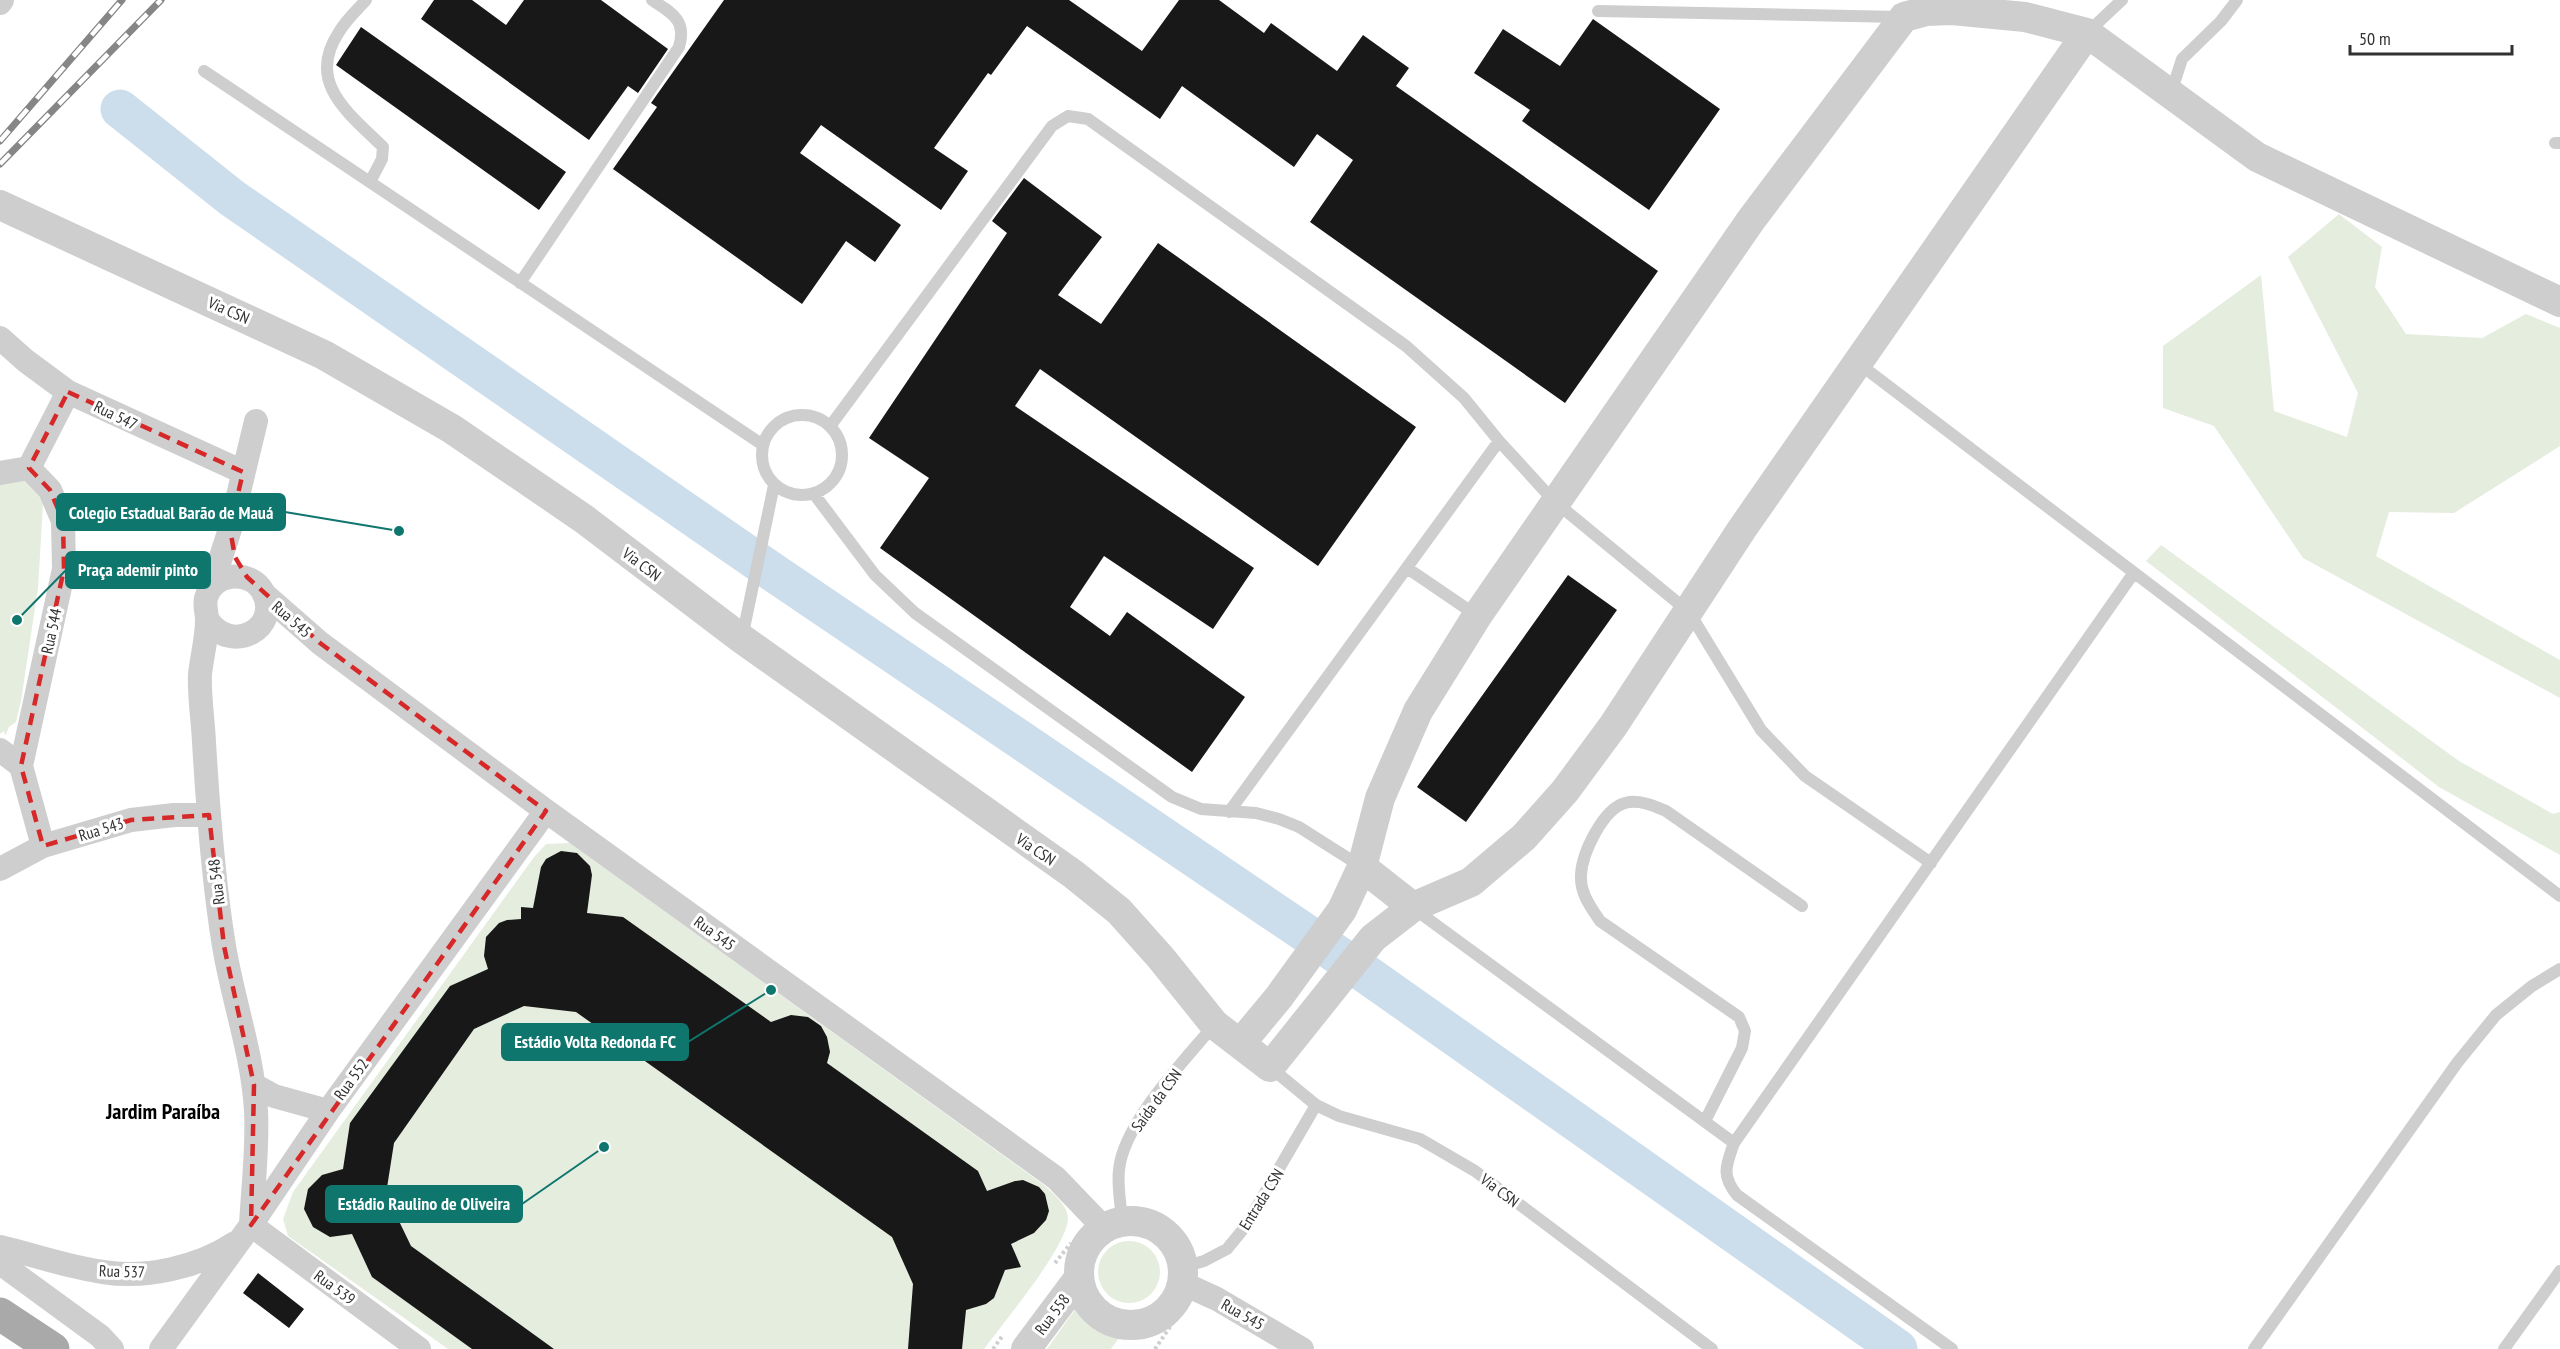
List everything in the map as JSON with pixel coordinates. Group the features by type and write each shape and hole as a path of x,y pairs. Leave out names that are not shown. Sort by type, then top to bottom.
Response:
{"main road":[{"path":"0,1314 53,1349"}],"street":[{"path":"1240,1044 1279,997 1342,910 1362,867 1380,798 1418,711 1477,616 1554,501 1751,219 1904,17 1926,11 1952,10 2025,17 2087,33 2257,157 2560,302"},
{"path":"1270,1067 1373,938 1413,907 1471,882 1524,837 1564,791 1613,726 1742,528 2087,33"},
{"name":"Via CSN","path":"0,205 324,355 452,429 744,626 1119,911 1161,958 1214,1024 1270,1067"},
{"name":"Rua 547","path":"0,338 26,361 68,392 243,472"},
{"path":"0,473 29,468 68,392"},
{"path":"236,638 224,635 213,628 207,619 205,607 230,529 256,421"},
{"name":"Rua 544","path":"29,468 50,490 63,520 64,569 21,766 43,846"},
{"path":"230,529 235,557 247,578"},
{"path":"200,676 215,656 236,638 248,635 258,628 267,607 264,594 255,582 247,578 234,575 223,578 211,588"},
{"name":"Rua 545","path":"264,594 320,643 546,811 1056,1178 1113,1224"},
{"name":"Rua 548","path":"207,619 200,676 208,815 224,946 254,1085 257,1113 245,1232"},
{"name":"Rua 545","path":"258,628 298,634 320,643"},
{"path":"0,750 21,766"},
{"name":"Rua 552","path":"161,1349 328,1111 546,811"},
{"name":"Rua 543","path":"0,869 43,846 131,820 174,815 208,815"},
{"path":"1362,867 1413,907"},
{"path":"254,1085 274,1096 328,1111"},
{"path":"1130,1349 1152,1335 1183,1286 1178,1250 1169,1236 1155,1226 1139,1221 1113,1224 1092,1237 1084,1249 1079,1263 1082,1294 1103,1318 1118,1324 1133,1325 1152,1335"},
{"name":"Rua 537","path":"0,1247 102,1272 138,1274 219,1254 245,1232"},
{"name":"Rua 539","path":"245,1232 419,1349"},
{"path":"0,1263 100,1336 112,1349"},
{"name":"Rua 558","path":"1026,1349 1079,1278"},
{"name":"Rua 545","path":"1183,1286 1296,1344"}],"lane":[{"path":"366,0 338,32 327,58 328,83 336,100 383,147 382,159 370,182"},
{"path":"520,283 679,47 683,34 679,22 671,13 652,0"},
{"path":"2087,33 2122,0"},
{"path":"2170,93 2182,59 2221,21 2236,0"},
{"path":"1598,10 1904,17"},
{"path":"204,71 763,445"},
{"path":"831,425 1052,126 1068,116 1088,119 1406,346 1464,398 1499,441 1554,501 1689,612 1761,730 1805,776 1930,863"},
{"path":"1857,362 2133,574 2558,894"},
{"path":"805,414 819,417 831,425 839,437 843,451 842,465 836,478 826,488 814,494 800,496 786,493 774,485 766,473 762,459 763,445 768,432 778,422 791,416 805,414"},
{"path":"1229,812 1499,441"},
{"path":"744,626 774,485"},
{"path":"814,494 875,575 915,613 1172,797 1201,809 1256,813 1299,827 1362,867"},
{"path":"1407,568 1477,616"},
{"path":"1952,1349 1737,1195 1727,1182 1726,1167 1734,1143 2133,574"},
{"path":"1705,1121 1742,1048 1745,1031 1739,1017 1600,921 1585,899 1581,874 1591,840 1608,815 1625,802 1644,803 1666,811 1802,906"},
{"path":"1413,907 1734,1143"},
{"path":"2254,1349 2457,1063 2496,1015 2532,986 2560,969"},
{"path":"2532,986 2560,978"},
{"name":"Saída da CSN","path":"1113,1224 1119,1169 1129,1138 1144,1112 1214,1024"},
{"name":"Via CSN","path":"1270,1067 1316,1106 1340,1116 1420,1139 1475,1171 1712,1349"},
{"name":"Entrada CSN","path":"1183,1286 1204,1261 1227,1249 1245,1227 1316,1106"},
{"path":"2504,1349 2560,1271"}],"path":[{"path":"1152,1335 1183,1286"}],"highlighted area":[{"path":"68,392 243,472 230,529 235,557 247,577 320,643 546,811 251,1225 254,1085 224,946 209,815 131,820 43,846 28,796 21,766 64,569 63,521 50,490 29,468"}],"shaded area":[{"path":"2339,214 2382,247 2375,287 2406,334 2482,338 2526,314 2560,328 2560,446 2454,513 2389,512 2376,556 2560,660 2560,698 2303,558 2214,426 2163,408 2163,346 2261,275 2274,411 2347,437 2358,393 2288,257"},
{"path":"0,478 28,478 44,487 38,588 21,701 16,722 9,727 5,736 4,731 0,734"},
{"path":"2161,545 2459,761 2553,814 2560,812 2560,855 2439,787 2146,561"},
{"path":"570,843 1044,1185 1059,1200 1068,1218 1058,1247 984,1349 448,1349 288,1236 283,1219 293,1192 534,857 546,844"},
{"path":"1129,1241 1146,1246 1151,1250 1155,1255 1160,1272 1155,1289 1151,1294 1146,1298 1129,1303 1112,1298 1107,1294 1103,1289 1098,1272 1103,1255 1107,1250 1112,1246"},
{"path":"1076,1308 1098,1329 1119,1338 1111,1349 1047,1349"}],"building":[{"path":"434,0 472,0 506,25 524,0 601,0 668,49 638,93 628,86 589,140 421,19"},
{"path":"724,0 1069,0 1142,51 1179,0 1219,0 1264,33 1271,23 1337,71 1363,35 1409,68 1396,86 1658,271 1565,403 1310,222 1353,160 1317,134 1294,167 1182,86 1160,119 1027,26 991,75 988,73 934,148 968,171 941,210 821,125 800,153 901,225 875,262 846,241 802,304 613,169 657,107 651,103"},
{"path":"1593,19 1720,109 1649,210 1522,121 1530,110 1474,73 1503,29 1560,66"},
{"path":"361,27 566,172 539,210 336,65"},
{"path":"1024,178 1102,237 1058,295 1101,324 1158,243 1416,427 1318,566 1040,369 1015,406 1254,568 1213,629 1104,556 1070,607 1110,636 1127,612 1245,697 1192,772 880,548 929,478 869,438 1007,233 992,221"},
{"path":"1568,575 1617,610 1466,822 1417,787"},
{"path":"561,851 577,853 590,866 592,875 587,913 623,917 771,1022 791,1015 808,1017 821,1026 827,1037 830,1052 827,1063 978,1171 987,1191 1023,1180 1039,1187 1045,1194 1049,1211 1046,1220 1034,1233 1011,1244 1021,1267 1005,1270 994,1298 986,1304 966,1310 962,1349 908,1349 913,1284 892,1237 576,1012 524,1006 474,1029 394,1143 386,1194 411,1246 554,1349 472,1349 372,1277 352,1234 330,1237 313,1227 304,1209 308,1189 322,1175 343,1169 350,1123 450,986 488,969 484,956 486,937 499,923 521,919 521,907 533,908 541,867 546,859"},
{"path":"258,1273 304,1309 289,1328 243,1293"}],"waterway":[{"path":"120,109 232,198 777,575 1366,974 1898,1349"}],"railway":[{"path":"0,141 122,0"},
{"path":"0,164 161,0"}],"place":[{"name":"Colegio Estadual Barão de Mauá","path":"399,531"},
{"name":"Praça ademir pinto","path":"17,620"},
{"name":"Estádio Volta Redonda FC","path":"771,990"},
{"name":"Estádio Raulino de Oliveira","path":"604,1147"}],"district":[{"name":"Jardim Paraíba","path":"163,1111"}]}
